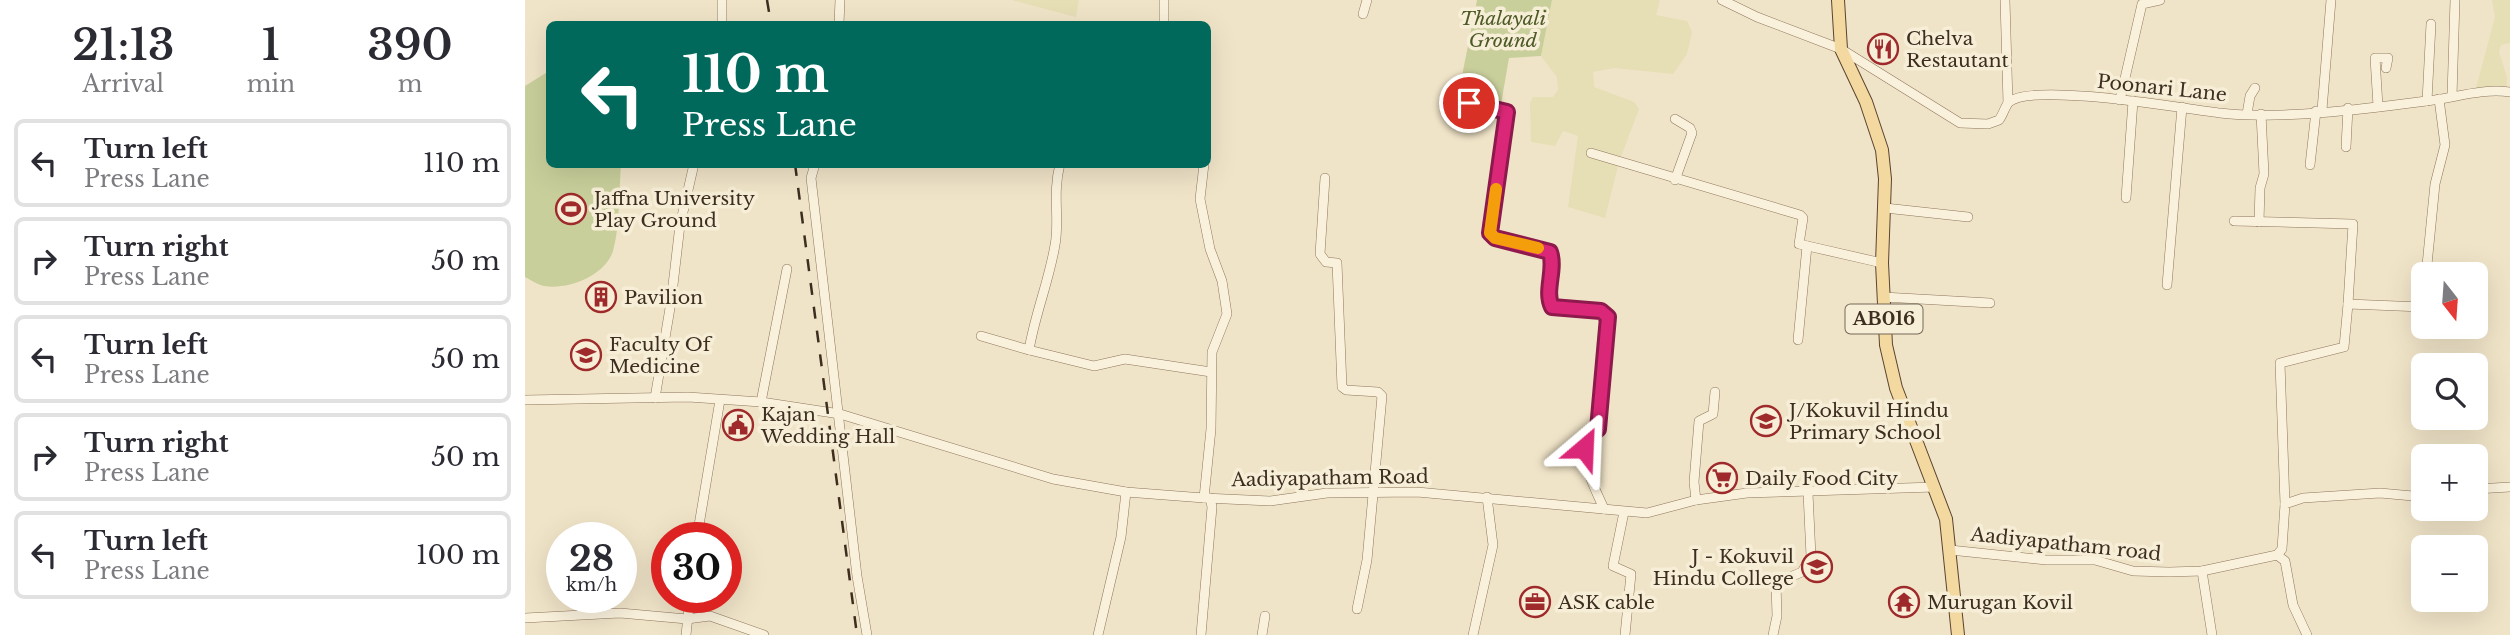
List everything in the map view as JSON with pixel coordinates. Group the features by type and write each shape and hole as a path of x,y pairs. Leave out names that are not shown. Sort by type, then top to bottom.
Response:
{"main road":[{"name":"AB016","path":"1838,0 1842,49 1866,102 1882,150 1885,208 1883,298 1891,370 1946,519 1958,635"}],"street":[{"path":"722,0 722,21"},
{"path":"838,21 840,0"},
{"path":"1164,0 1164,21"},
{"path":"1363,14 1367,0"},
{"path":"1722,0 1757,17 1842,49 1960,123 1988,124 1999,120 2008,103 2005,0"},
{"path":"2120,100 2142,4 2160,0"},
{"path":"2310,164 2331,0"},
{"path":"2452,96 2455,0"},
{"path":"2427,101 2431,24"},
{"path":"2378,106 2375,58 2388,58 2386,68"},
{"path":"2247,114 2250,96 2255,88"},
{"name":"Poonari Lane","path":"2008,103 2016,99 2053,96 2262,114 2427,101 2491,90 2510,92"},
{"path":"1445,104 1450,98 1507,112 1490,233 1495,238 1550,252 1554,261 1550,296 1552,307 1601,311 1608,317 1598,429 1587,437 1584,448 1588,471 1604,509"},
{"path":"2427,262 2435,184 2445,145 2439,99"},
{"path":"2126,198 2133,101"},
{"path":"2167,285 2182,107"},
{"path":"2346,148 2348,108"},
{"path":"2259,222 2260,188 2265,174 2262,114"},
{"path":"1675,119 1690,128 1692,133 1675,180"},
{"path":"1591,153 1800,215 1803,218 1799,244 1882,263"},
{"path":"655,398 671,302 680,225 693,168"},
{"path":"814,168 811,178 857,576 867,635"},
{"path":"1029,350 1034,320 1056,241 1054,209 1059,168"},
{"path":"1201,635 1212,507 1207,498 1212,352 1227,314 1222,281 1210,249 1200,198 1204,168"},
{"path":"1325,178 1320,254 1326,262 1336,263 1342,387 1346,390 1378,391 1382,396 1367,560 1357,609"},
{"path":"1885,208 1968,217"},
{"path":"2234,221 2353,224 2344,347 2280,363 2285,504 2282,549 2277,555 2285,561 2293,605 2307,635"},
{"path":"1798,340 1807,246"},
{"path":"761,402 787,269"},
{"path":"1883,298 1990,303"},
{"path":"2348,304 2411,307"},
{"path":"981,336 1094,366 1125,359 1211,372"},
{"path":"1696,500 1694,482 1699,421 1713,414 1715,392"},
{"name":"Aadiyapatham Road","path":"525,400 655,398 761,402 840,414 1053,479 1126,492 1207,498 1271,501 1327,493 1374,491 1487,497 1624,512 1667,510 1696,500 1747,493 1935,487"},
{"path":"700,522 720,400"},
{"path":"2488,488 2510,487"},
{"path":"1098,635 1121,537 1126,492"},
{"path":"1773,635 1777,616 1776,583 1802,572 1811,556 1808,493"},
{"path":"2285,504 2303,498 2411,496"},
{"path":"1473,635 1493,545 1487,497"},
{"path":"1624,512 1613,566 1631,574 1625,635"},
{"name":"Aadiyapatham road","path":"1950,550 2046,560 2095,561 2133,571 2202,571 2277,555"},
{"path":"2202,571 2211,635"},
{"path":"525,618 620,613 687,619 710,616 741,624 764,635"},
{"path":"685,635 688,613"},
{"path":"1262,635 1265,616"}],"shaded area":[{"path":"1011,0 1079,0 1076,17"},
{"path":"1552,0 1660,0 1656,15 1687,21 1692,32 1687,54 1673,74 1614,68 1593,72 1594,87 1634,102 1639,109 1619,162 1605,218 1568,207 1578,136 1563,131 1555,146 1531,142 1530,103 1533,97 1553,97 1558,90 1557,77 1541,56"},
{"path":"2492,0 2510,0 2510,43 2501,45 2499,52 2507,77 2506,91 2475,92 2495,17"}],"green space":[{"name":"Thalayali Ground","path":"1477,0 1552,0 1541,56 1509,58 1500,110 1458,96"},
{"name":"Jaffna University Play Ground","path":"546,73 546,168 621,168 617,231 609,260 594,274 564,286 542,285 525,277 525,86"}],"railway":[{"path":"767,0 770,21"},
{"path":"796,168 857,635"}],"slow traffic":[{"path":"1496,189 1490,233 1495,238 1538,248"}],"place":[{"name":"Chelva Restautant","path":"1883,49"},
{"name":"Jaffna University Play Ground","path":"571,209"},
{"name":"Pavilion","path":"601,297"},
{"name":"Faculty Of Medicine","path":"586,355"},
{"name":"J/Kokuvil Hindu Primary School","path":"1766,421"},
{"name":"Kajan Wedding Hall","path":"738,425"},
{"name":"Daily Food City","path":"1722,478"},
{"name":"J - Kokuvil Hindu College","path":"1817,567"},
{"name":"ASK cable","path":"1535,602"},
{"name":"Murugan Kovil","path":"1904,602"}],"route":[{"path":"1469,103 1507,112 1490,233 1495,238 1550,252 1554,261 1550,296 1552,307 1601,311 1608,317 1598,429 1587,437 1584,448"}]}
